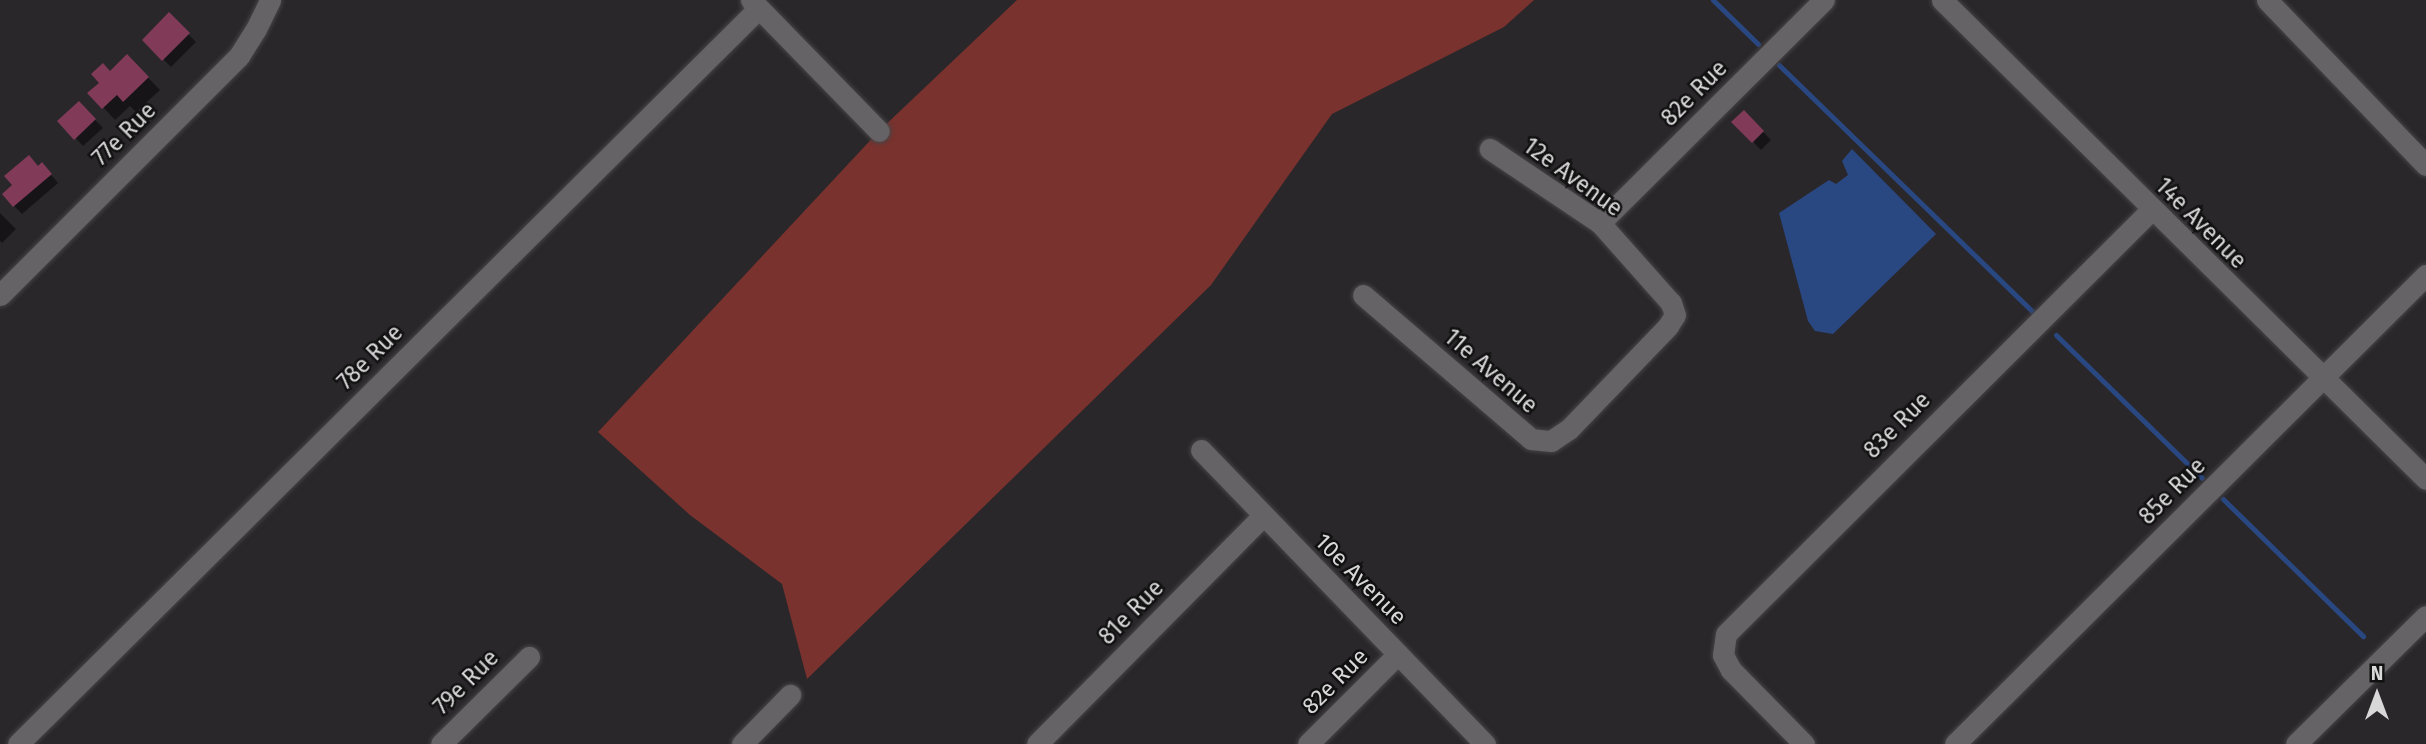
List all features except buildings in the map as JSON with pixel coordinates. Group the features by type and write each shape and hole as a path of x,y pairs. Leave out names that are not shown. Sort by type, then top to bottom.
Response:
{"street":[{"name":"77e Rue","path":"0,295 239,56 257,29 270,0"},
{"name":"82e Rue","path":"1600,223 1825,0"},
{"name":"14e Avenue","path":"1942,0 2322,380 2426,480"},
{"path":"2267,0 2426,164"},
{"path":"755,4 878,131"},
{"name":"78e Rue","path":"18,744 755,4"},
{"name":"12e Avenue","path":"1490,149 1600,223 1671,303 1675,315"},
{"name":"83e Rue","path":"1804,744 1747,689 1723,655 1726,634 2151,210"},
{"name":"85e Rue","path":"1955,744 2426,275"},
{"name":"11e Avenue","path":"1363,295 1531,439 1551,441 1569,429 1668,326 1675,315"},
{"name":"10e Avenue","path":"1201,450 1262,517 1485,744"},
{"name":"81e Rue","path":"1037,744 1262,517"},
{"path":"2296,744 2426,616"},
{"name":"82e Rue","path":"1308,744 1398,654"},
{"name":"79e Rue","path":"441,744 529,657"},
{"path":"742,744 789,695"}],"shaded area":[{"path":"1017,0 1534,0 1504,27 1332,114 1211,285 807,679 782,584 690,515 598,432 879,131"}],"water":[{"path":"1852,149 1936,234 1833,334 1815,331 1808,321 1779,213 1829,180 1836,184 1848,175 1842,161"}],"waterway":[{"path":"1713,0 1758,44"},
{"path":"1779,65 2035,314"},
{"path":"2056,335 2202,478"},
{"path":"2223,499 2363,636"}]}
